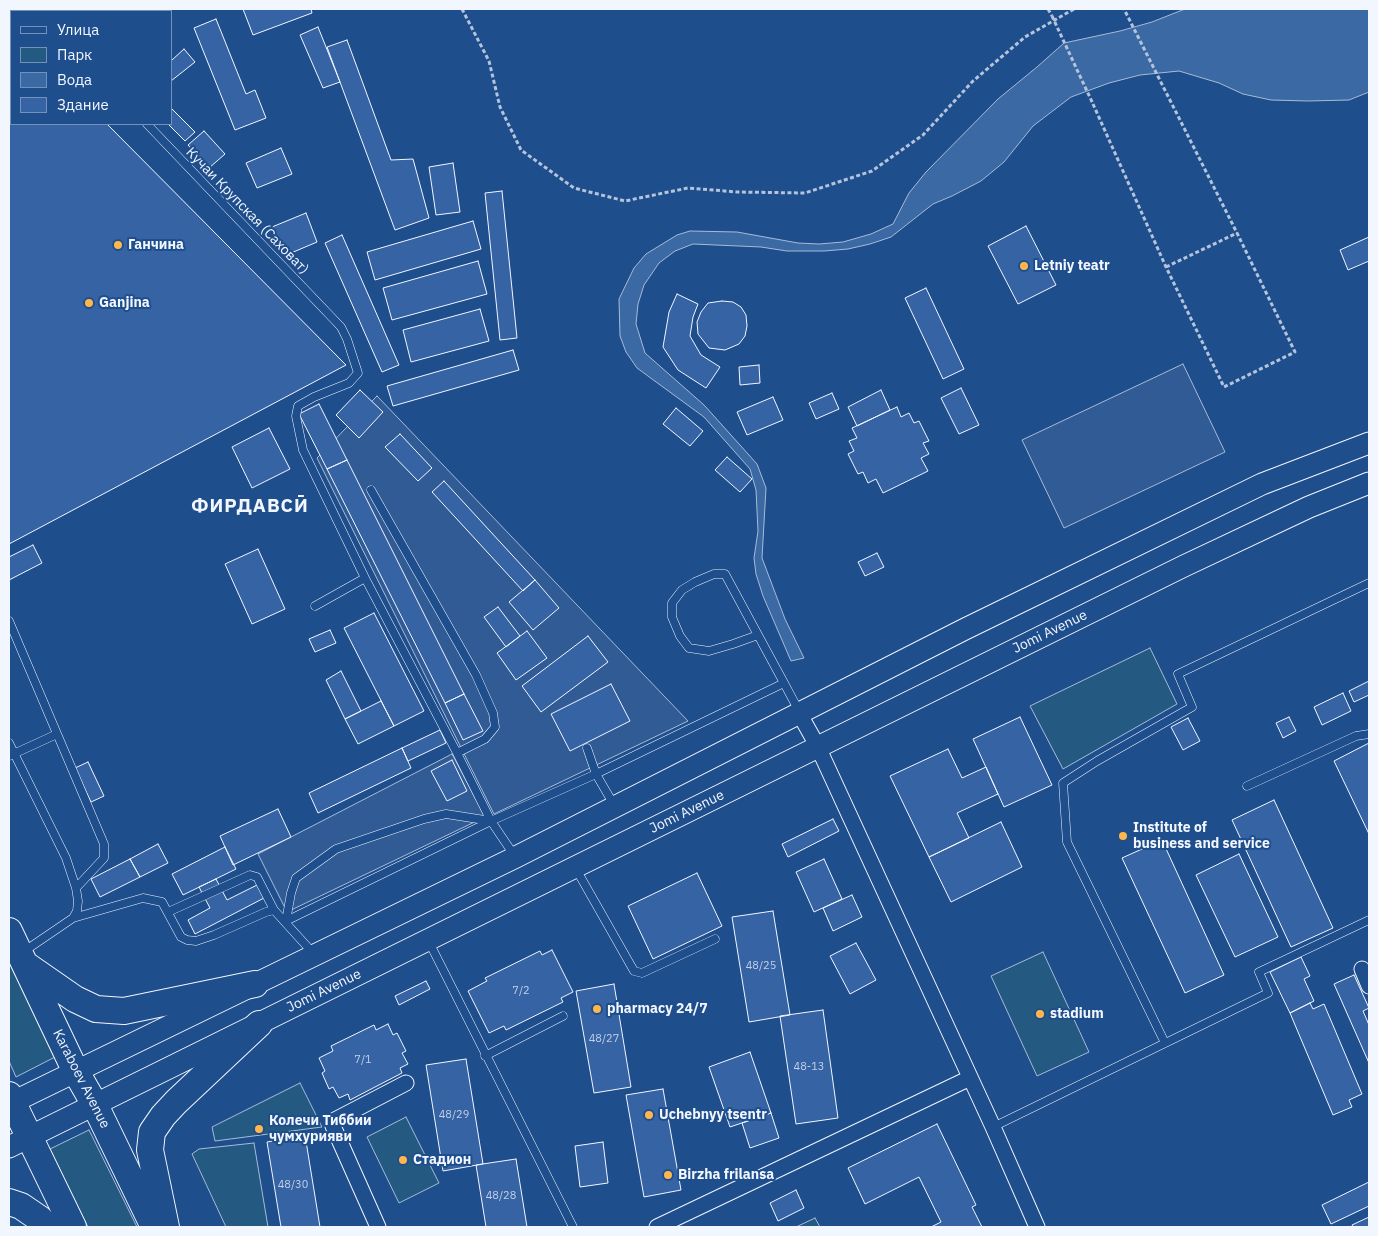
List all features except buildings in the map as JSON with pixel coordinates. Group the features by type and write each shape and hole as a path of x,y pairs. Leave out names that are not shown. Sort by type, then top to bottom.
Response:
{"highway":[{"name":"Karaboev Avenue","path":"9,931 75,1070 95,1105 154,1227"},
{"path":"22,959 75,999 96,1009 124,1011 255,984"},
{"path":"166,1227 150,1150 152,1132 176,1102 259,1024"},
{"path":"10,1100 19,1142 73,1227"},
{"path":"9,1202 21,1206 40,1219 47,1227"}],"main road":[{"path":"10,1100 516,857 965,629 1262,484 1369,443"},
{"name":"Jomi Avenue","path":"19,1142 1184,566 1309,507 1369,484"}],"street":[{"path":"799,713 818,747 1037,1227"},
{"path":"1362,968 1369,986"},
{"path":"657,1227 970,1078"},
{"path":"378,1227 333,1126 335,1120 406,1083"}],"lane":[{"name":"Кучаи Крупская (Саховат)","path":"148,125 329,314 344,333 358,373 349,383 314,397 298,406 296,416 304,450 365,578"},
{"path":"371,490 476,675 494,714 495,727 485,739 458,753"},
{"path":"758,635 709,651 689,648 680,636 672,617 672,603 682,590 695,582 714,574 725,574 784,683 799,713"},
{"path":"314,606 365,578 458,753 491,820 516,857"},
{"path":"1164,1044 1067,842 1063,783 1097,760 1192,707 1178,674 1369,583"},
{"path":"9,621 104,844 104,858 76,888"},
{"path":"286,921 491,820 596,774 784,683"},
{"path":"11,755 57,734"},
{"path":"1247,786 1356,736 1369,734"},
{"path":"9,743 11,755 66,858 76,888 77,911 73,918 22,959"},
{"path":"586,748 596,774 615,807"},
{"path":"286,921 296,878 336,849 424,819 446,814 491,820"},
{"path":"576,867 634,971 642,973 716,939"},
{"path":"168,912 250,875 257,877 274,910 315,955"},
{"path":"73,918 143,898 162,902 181,937 196,941 274,910"},
{"path":"993,1127 1268,993 1259,972 1369,920"},
{"path":"428,940 573,1227"},
{"path":"485,1056 563,1016"}],"path":[{"path":"462,9 488,62 500,107 521,150 574,188 625,202 688,188 736,192 805,193 872,171 923,135 973,81 1025,37 1074,9"},
{"path":"1048,9 1166,267 1224,387 1296,352 1124,9"},
{"path":"1166,267 1237,232"}],"green space":[{"path":"1150,648 1177,704 1063,769 1030,706"},
{"name":"stadium","path":"1043,952 1089,1052 1037,1076 991,976"},
{"path":"9,960 55,1057 16,1077 9,1061"},
{"path":"300,1083 322,1127 215,1141 212,1127"},
{"name":"Стадион","path":"406,1117 439,1183 399,1203 367,1137"},
{"path":"89,1130 137,1227 88,1227 50,1149"},
{"path":"254,1143 268,1227 226,1227 192,1154 199,1149"},
{"path":"815,1218 820,1227 796,1227"}],"shaded area":[{"path":"1183,364 1225,452 1064,528 1022,440"},
{"path":"377,396 688,721 494,814 317,458"},
{"path":"452,754 485,817 287,912 258,854"}],"water":[{"path":"1185,9 1369,9 1369,92 1349,100 1271,100 1243,94 1219,83 1179,71 1140,75 1109,83 1071,97 1033,126 1004,162 981,181 933,204 891,237 848,249 824,251 787,251 761,247 693,244 675,251 659,263 644,285 638,304 636,324 645,353 704,405 757,464 766,488 762,558 785,619 804,658 791,661 763,596 756,574 754,558 758,531 756,490 750,469 704,417 637,368 626,352 620,336 619,299 634,268 646,254 677,235 690,231 737,232 798,243 819,244 843,242 871,234 893,224 909,193 926,172 998,99 1064,43 1120,31 1152,22"}],"place":[{"name":"Ганчина","path":"118,245"},
{"name":"Letniy teatr","path":"1024,266"},
{"name":"Ganjina","path":"89,303"},
{"name":"Institute of business and service","path":"1123,836"},
{"name":"pharmacy 24/7","path":"597,1009"},
{"name":"stadium","path":"1040,1014"},
{"name":"Uchebnyy tsentr","path":"649,1115"},
{"name":"Колечи Тиббии чумхурияви","path":"259,1129"},
{"name":"Стадион","path":"403,1160"},
{"name":"Birzha frilansa","path":"668,1175"}],"district":[{"name":"ФИРДАВСӢ","path":"250,507"}]}
